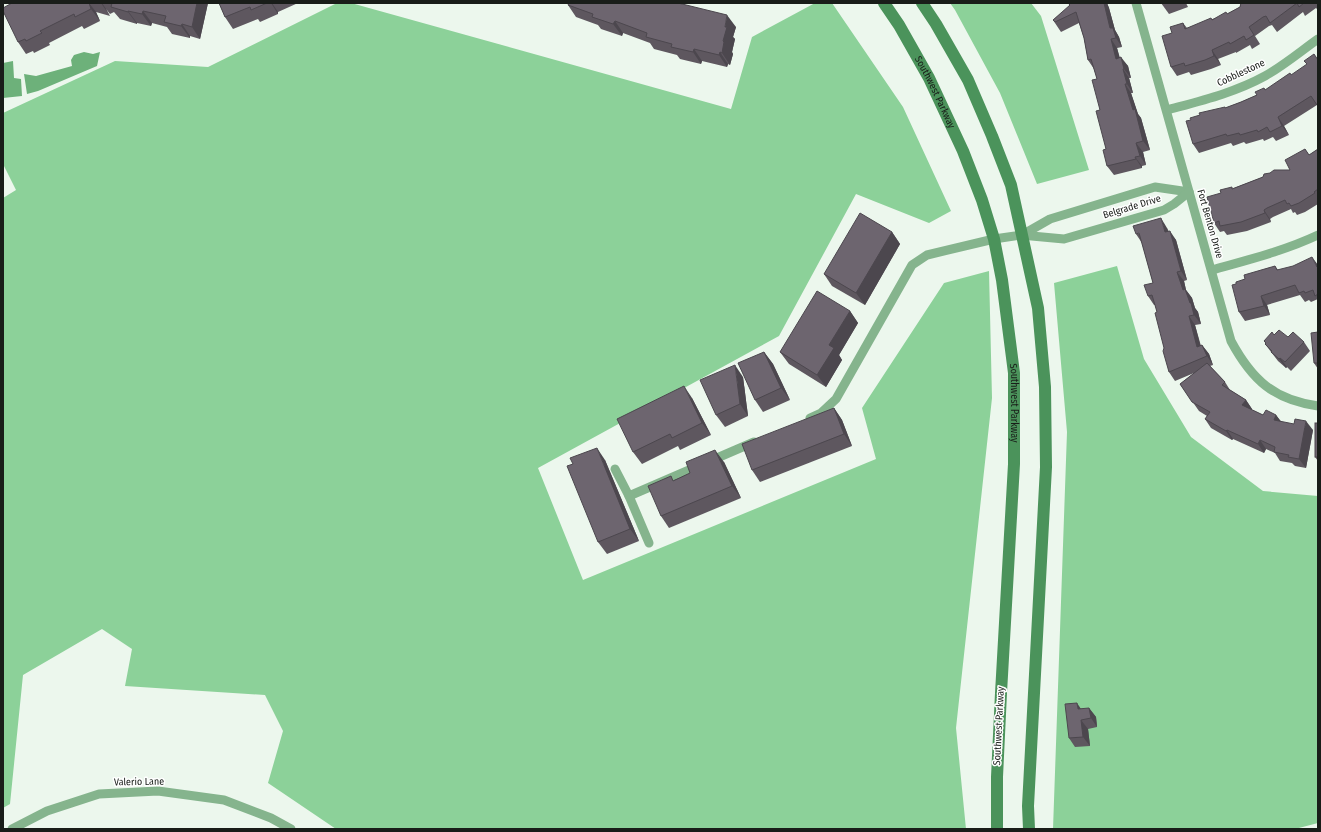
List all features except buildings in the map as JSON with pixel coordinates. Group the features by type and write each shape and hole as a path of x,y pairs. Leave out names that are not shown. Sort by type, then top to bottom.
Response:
{"main road":[{"name":"Southwest Parkway","path":"884,3 899,25 929,78 963,151 982,200 994,239 1002,280 1014,373 1014,464 1000,700 997,777 997,829"},
{"path":"922,3 936,24 968,80 1011,185 1038,308 1045,387 1046,467 1028,806 1029,829"}],"street":[{"name":"Fort Benton Drive","path":"1136,3 1231,341 1240,358 1262,384 1277,394 1296,402 1318,406"},
{"name":"Cobblestone","path":"1166,110 1215,98 1266,76 1318,39"},
{"name":"Belgrade Drive","path":"1021,235 1050,220 1155,187 1189,192"},
{"name":"Belgrade Drive","path":"802,421 821,413 836,399 912,265 927,255 994,239 1021,235 1064,239 1164,210 1189,192"},
{"path":"1212,270 1261,257 1302,243 1318,235"},
{"path":"629,496 761,439"},
{"path":"615,469 629,496 649,543"},
{"name":"Valerio Lane","path":"12,829 47,811 99,794 158,791 224,800 271,818 291,829"}],"shaded area":[{"path":"337,3 351,3 731,109 752,37 815,3 832,3 903,107 951,211 929,223 856,194 779,336 538,468 583,580 876,459 862,408 944,283 989,271 992,398 956,728 966,829 336,829 268,783 283,731 265,695 125,686 132,649 102,629 23,675 10,804 3,808 3,198 16,190 3,164 3,113 115,61 208,67"},
{"path":"950,3 1031,3 1041,16 1089,170 1037,184 1000,93"},
{"path":"84,52 93,54 100,52 97,66 38,91 27,94 24,74 36,76 72,66 71,60 74,55"},
{"path":"13,61 14,78 21,79 22,96 3,98 3,63"},
{"path":"1117,266 1144,359 1191,437 1263,491 1318,496 1318,823 1295,829 1053,829 1067,432 1054,283"}]}
